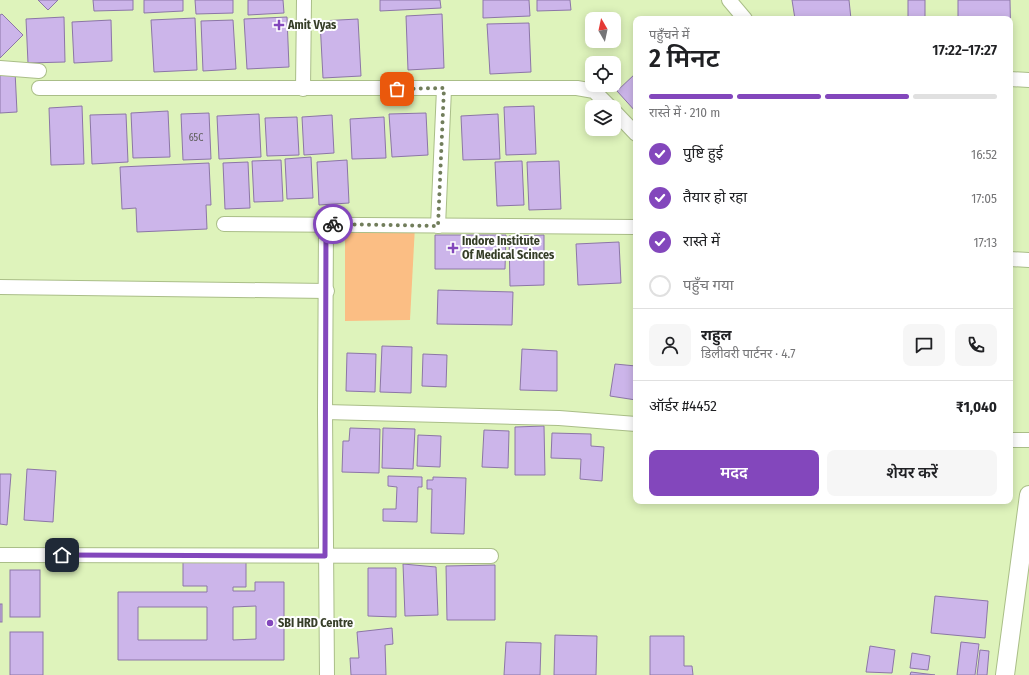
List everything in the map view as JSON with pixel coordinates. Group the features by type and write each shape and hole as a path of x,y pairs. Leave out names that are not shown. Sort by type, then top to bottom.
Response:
{"street":[{"path":"304,0 304,89"},
{"path":"729,0 742,16"},
{"path":"0,68 39,71"},
{"path":"1013,79 1029,80"},
{"path":"39,88 577,88 594,91 603,100"},
{"path":"438,226 444,88"},
{"path":"621,118 633,131"},
{"path":"224,224 633,227"},
{"path":"326,224 327,291 325,556 327,675"},
{"path":"1013,259 1029,260"},
{"path":"0,287 327,291"},
{"path":"325,412 559,418 633,424"},
{"path":"1013,440 1029,440"},
{"path":"1005,675 1029,495"},
{"path":"0,555 491,556"}],"shaded area":[{"path":"345,224 415,226 410,320 345,321"}],"building":[{"path":"38,0 58,0 48,10"},
{"path":"93,0 133,0 133,10 94,11"},
{"path":"144,0 183,0 183,11 144,13"},
{"path":"195,0 233,0 233,13 196,14"},
{"path":"248,0 283,0 284,13 248,15"},
{"path":"380,0 440,0 441,8 380,11"},
{"path":"483,0 529,0 530,16 483,18"},
{"path":"537,0 570,0 571,10 537,11"},
{"path":"792,0 849,0 851,16 795,16"},
{"path":"908,0 925,0 925,16 908,16"},
{"path":"958,0 1010,0 1010,16 958,16"},
{"path":"2,14 23,35 0,58 0,15"},
{"path":"442,14 444,68 408,70 406,16"},
{"path":"64,17 65,62 28,63 26,19"},
{"path":"287,17 289,67 247,69 244,19"},
{"path":"195,18 197,70 154,72 151,20"},
{"path":"358,19 361,76 323,78 320,21"},
{"path":"111,20 112,61 74,63 72,22"},
{"path":"233,20 236,69 203,71 201,21"},
{"path":"529,23 531,72 490,74 487,24"},
{"path":"15,71 17,112 0,113 0,72"},
{"path":"633,76 633,109 618,92 621,92 621,87"},
{"path":"82,106 84,164 51,165 49,108"},
{"path":"534,106 536,154 506,155 504,107"},
{"path":"168,111 170,157 133,158 131,113"},
{"path":"209,113 211,159 183,160 181,114"},
{"path":"426,113 428,155 392,157 389,114"},
{"path":"126,114 128,162 92,164 90,115"},
{"path":"259,114 261,157 219,159 217,116"},
{"path":"498,114 500,159 463,160 461,116"},
{"path":"332,115 334,153 304,155 302,117"},
{"path":"297,117 299,155 267,156 265,118"},
{"path":"384,117 386,158 352,159 350,119"},
{"path":"311,157 313,198 287,199 285,159"},
{"path":"281,160 283,201 254,202 252,161"},
{"path":"347,160 349,203 319,205 317,162"},
{"path":"522,161 524,205 497,206 495,162"},
{"path":"559,161 561,209 529,210 527,162"},
{"path":"248,162 250,208 225,209 223,163"},
{"path":"209,163 211,205 206,205 207,229 137,232 136,208 122,209 120,167"},
{"path":"435,235 506,235 505,269 435,269"},
{"path":"544,235 544,285 510,286 509,236"},
{"path":"619,242 621,283 578,285 576,244"},
{"path":"438,290 513,292 512,325 437,324"},
{"path":"382,346 412,347 411,393 380,392"},
{"path":"522,349 557,351 557,391 520,390"},
{"path":"347,353 376,354 375,392 346,391"},
{"path":"423,354 447,355 446,387 422,386"},
{"path":"615,364 633,366 633,400 610,396"},
{"path":"544,426 545,475 515,475 515,427"},
{"path":"350,428 380,429 379,473 342,472 343,441 349,441"},
{"path":"383,428 415,429 413,469 382,468"},
{"path":"484,430 509,431 508,468 482,467"},
{"path":"552,433 591,434 591,446 604,447 602,481 580,479 581,459 551,458"},
{"path":"418,435 441,436 440,467 417,466"},
{"path":"27,469 56,471 53,522 24,520"},
{"path":"0,474 11,474 7,525 0,524"},
{"path":"388,476 422,477 422,487 418,487 417,522 383,521 383,509 396,509 397,487 388,486"},
{"path":"433,477 466,478 464,534 431,533 432,489 427,489 427,480 433,480"},
{"name":"SBI HRD Centre","path":"183,561 246,562 246,587 233,587 233,591 255,591 255,582 284,582 284,660 118,660 118,592 207,592 207,586 183,586","holes":["256,606 256,639 233,640 233,607","138,607 207,607 207,640 138,640"]},
{"path":"403,564 436,567 438,615 405,616"},
{"path":"495,565 495,620 447,620 446,566"},
{"path":"368,568 396,568 396,617 368,616"},
{"path":"10,570 40,570 40,617 10,617"},
{"path":"935,596 988,601 985,638 931,633"},
{"path":"0,604 2,604 2,622 0,622"},
{"path":"392,628 393,644 385,645 386,675 351,675 350,658 359,658 357,632"},
{"path":"10,632 43,632 43,675 10,675"},
{"path":"555,635 597,636 596,675 554,675"},
{"path":"650,636 684,636 684,666 692,666 693,675 650,675"},
{"path":"506,642 541,643 540,675 504,675"},
{"path":"961,642 979,644 975,675 957,675"},
{"path":"870,646 895,650 892,673 866,672"},
{"path":"980,650 989,651 987,675 977,675"},
{"path":"912,653 930,656 928,670 910,668"},
{"path":"911,672 935,675 910,675"}],"way so far":[{"path":"333,224 438,226 444,88 397,89"}],"place":[{"name":"Amit Vyas","path":"279,25"},
{"name":"Indore Institute Of Medical Scinces","path":"453,248"},
{"name":"SBI HRD Centre","path":"270,623"}],"route":[{"path":"62,555 325,556 327,291 326,224 333,224"}]}
